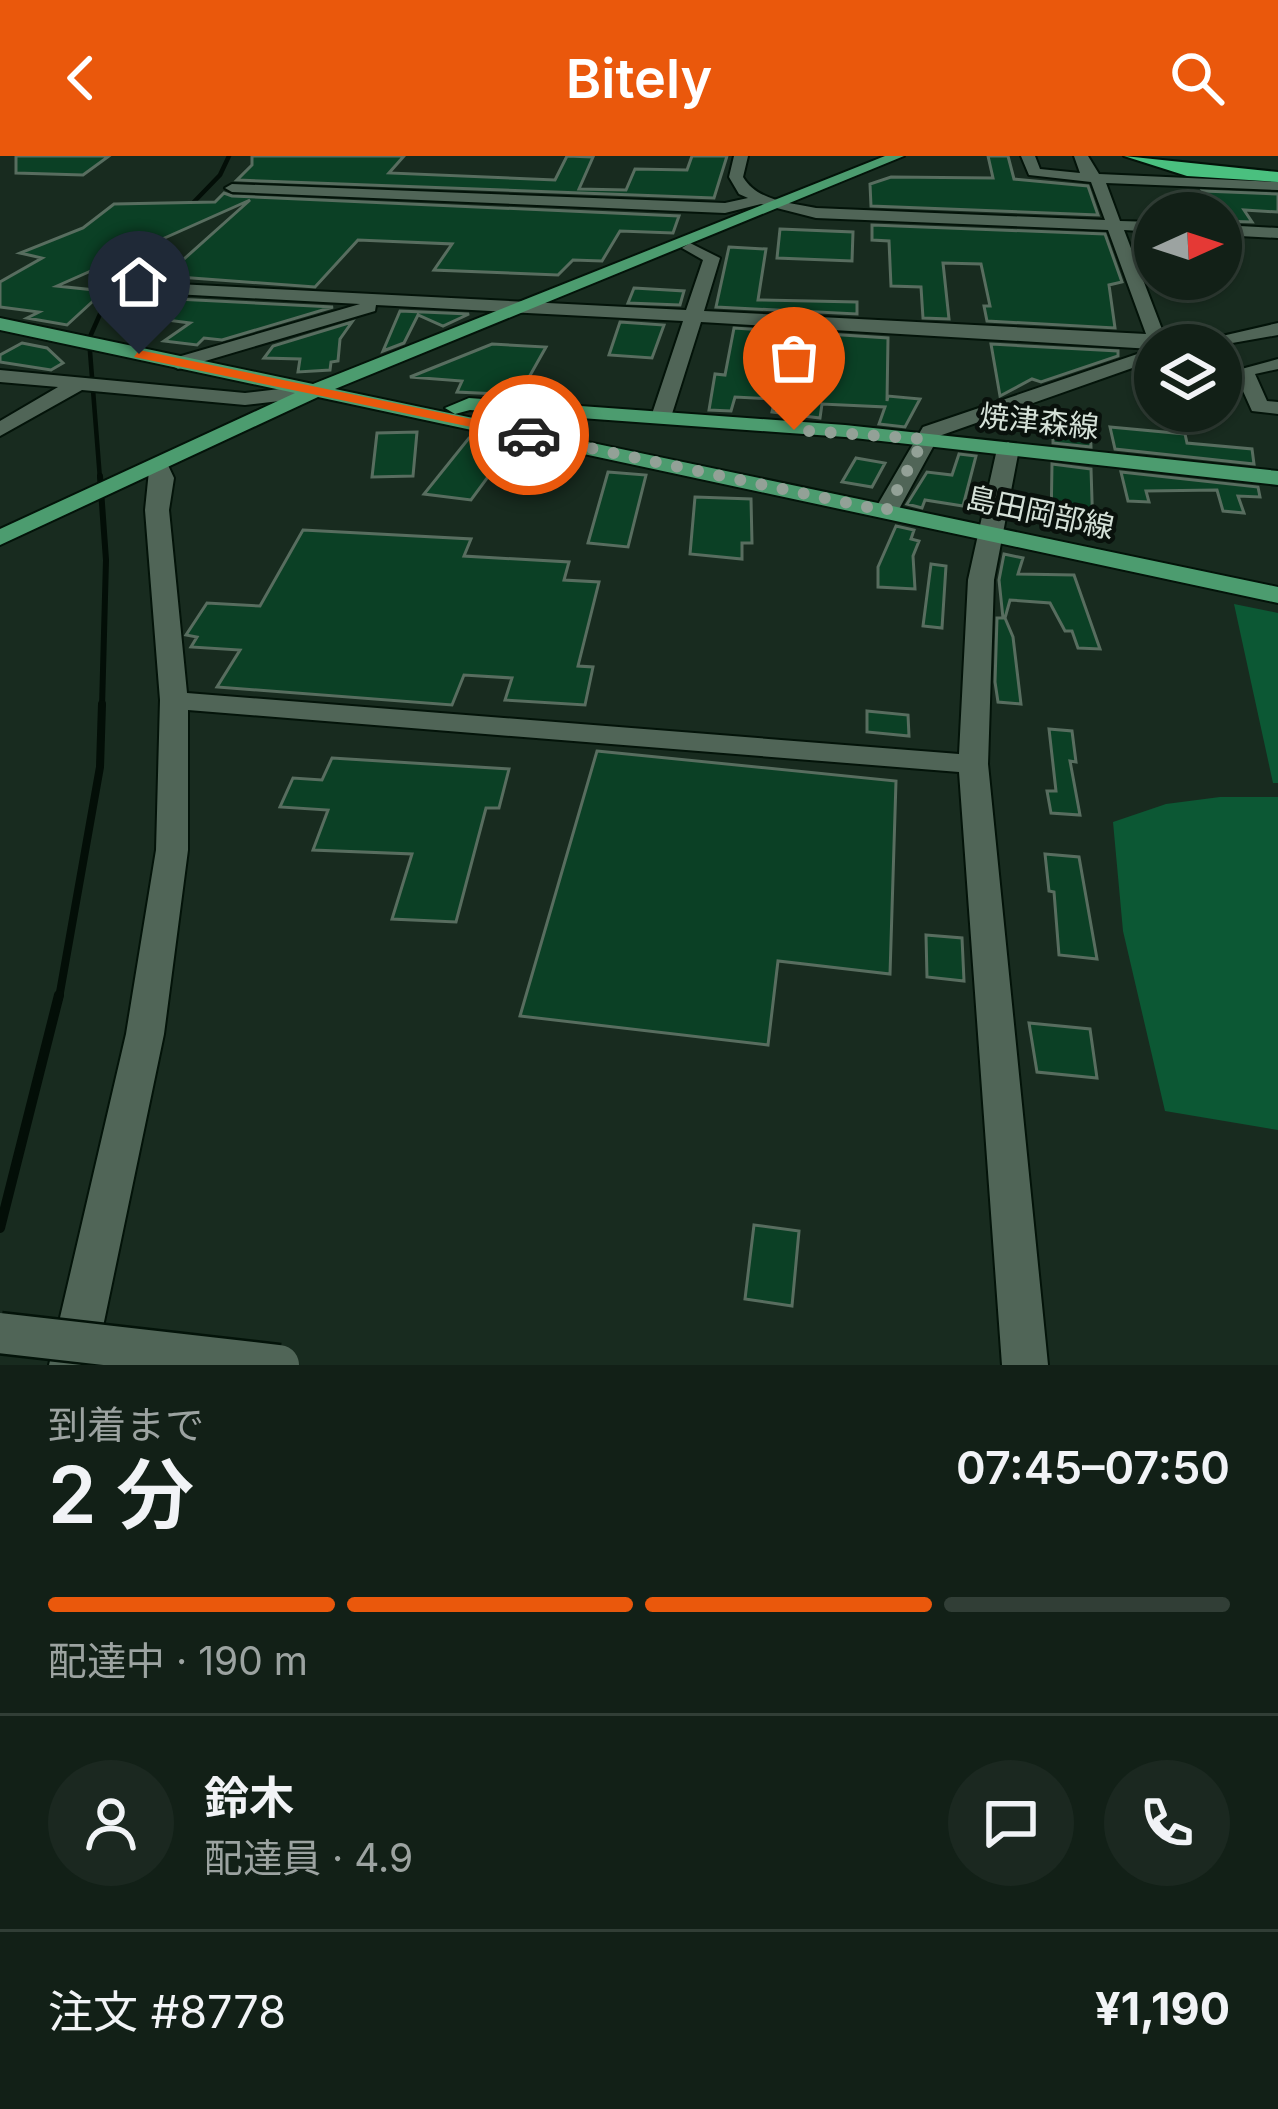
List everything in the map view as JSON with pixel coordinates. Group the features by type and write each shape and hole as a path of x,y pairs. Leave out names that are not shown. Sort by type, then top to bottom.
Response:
{"highway":[{"path":"1132,156 1187,171 1278,182"}],"main road":[{"path":"0,538 158,466 181,461 514,308 897,156"},
{"path":"322,393 690,248 768,207 923,156"},
{"name":"島田岡部線","path":"0,324 1278,595"},
{"name":"焼津森線","path":"436,415 469,404 661,417 924,439 1278,478"}],"street":[{"path":"725,208 741,156"},
{"path":"1028,156 1038,175 1278,182"},
{"path":"1081,156 1087,173 1097,179 1148,324"},
{"path":"736,177 744,191 768,207"},
{"path":"232,188 1134,226"},
{"path":"1242,231 1278,232"},
{"path":"661,417 712,258 690,248"},
{"path":"138,287 1134,345"},
{"path":"178,363 392,300"},
{"path":"1242,335 1278,329"},
{"path":"1242,346 1277,365"},
{"path":"886,511 924,439 1134,355"},
{"path":"1277,365 1244,370 1259,406 1278,408"},
{"path":"0,376 245,399 322,393"},
{"path":"0,430 80,387"},
{"path":"1008,449 980,580 973,764 1025,1365"},
{"path":"72,1365 148,1011 172,850 174,700 157,510 163,478 158,466"},
{"path":"174,700 973,764"},
{"path":"0,1334 279,1365"}],"green space":[{"path":"1234,604 1278,613 1278,783 1273,783"},
{"path":"1220,797 1278,797 1278,1130 1165,1111 1123,931 1113,822 1166,804"}],"building":[{"path":"16,156 109,156 83,175 16,173"},
{"path":"252,156 404,156 389,173 555,180 567,156 593,157 579,189 626,190 635,169 687,170 692,156 727,156 714,198 237,180 252,165"},
{"path":"988,156 1008,156 1014,179 1088,186 1098,215 871,206 870,184 891,177 993,178"},
{"path":"224,193 679,216 673,233 620,231 602,261 573,260 558,275 434,270 452,244 358,240 315,287 165,276 250,200 160,240 145,239 136,251 57,286 104,291 67,325 27,318 39,312 0,307 0,282 42,258 20,253 83,228 114,204 215,202"},
{"path":"1242,193 1278,194 1278,212 1244,210 1252,222 1242,222"},
{"path":"872,225 1105,234 1122,282 1109,285 1115,328 987,321 984,306 990,306 981,264 943,263 949,319 923,318 921,287 891,286 889,241 872,240"},
{"path":"780,229 853,232 852,261 777,258"},
{"path":"729,247 766,249 758,300 857,302 857,314 716,307"},
{"path":"634,288 684,291 680,305 628,303"},
{"path":"156,298 333,307 222,340 204,338 197,345 164,341 190,323 136,316"},
{"path":"400,311 469,314 443,326 418,315 404,343 383,351"},
{"path":"352,322 340,339 338,361 331,362 330,370 298,372 300,359 264,358 273,346"},
{"path":"620,322 664,325 652,358 609,355"},
{"path":"734,328 888,338 887,401 888,396 920,399 905,427 879,424 885,407 822,404 820,418 772,412 775,399 735,397 731,411 709,410 715,374 725,375"},
{"path":"22,343 47,348 63,363 51,370 0,362 0,355"},
{"path":"492,344 546,347 519,395 457,392 462,381 410,377"},
{"path":"991,344 1118,351 1118,356 1041,382 1032,379 1000,396"},
{"path":"1072,420 1090,422 1091,447 1053,443 1053,429 1062,430"},
{"path":"1110,427 1185,434 1187,443 1252,449 1254,464 1115,449"},
{"path":"417,432 413,476 372,477 377,433"},
{"path":"469,438 513,443 471,500 424,494"},
{"path":"959,454 976,456 963,506 925,500 922,508 907,504 927,472 952,475"},
{"path":"856,458 885,463 872,487 842,482"},
{"path":"1052,464 1091,469 1093,531 1051,526"},
{"path":"608,472 646,475 628,547 588,543"},
{"path":"1121,472 1258,487 1260,497 1238,496 1244,513 1223,511 1217,490 1146,491 1149,502 1128,501"},
{"path":"695,497 751,499 752,543 742,543 742,559 690,554"},
{"path":"896,526 914,530 911,539 919,541 913,556 915,589 878,587 878,567"},
{"path":"303,530 471,539 464,556 569,562 564,580 599,582 578,666 593,667 585,705 505,700 512,678 464,675 452,705 217,687 240,650 191,647 197,637 186,635 207,603 260,606"},
{"path":"1004,554 1023,558 1018,574 1074,575 1100,649 1078,648 1072,631 1065,631 1050,603 1010,600 1005,618 1013,637 1021,704 998,702 995,682"},
{"path":"931,564 946,566 942,628 923,626"},
{"path":"867,711 908,715 909,736 867,732"},
{"path":"1049,729 1072,731 1076,762 1070,761 1080,815 1051,813 1047,791 1056,791"},
{"path":"597,751 896,781 890,974 778,961 768,1045 520,1016"},
{"path":"332,758 509,769 499,808 486,808 456,922 392,919 412,854 313,850 328,810 280,807 293,778 322,780"},
{"path":"1045,854 1079,857 1097,959 1059,955 1054,892 1049,891"},
{"path":"926,935 962,938 964,981 927,977"},
{"path":"1029,1023 1090,1029 1097,1078 1037,1072"},
{"path":"754,1225 799,1231 792,1306 745,1299"}],"waterway":[{"path":"190,206 220,175 229,156"},
{"path":"100,479 89,339 108,296 162,234"},
{"path":"100,476 106,560 102,707"},
{"path":"59,998 100,767 102,704"},
{"path":"0,1228 59,995"}],"way so far":[{"path":"529,435 886,511 924,439 794,430"}],"route":[{"path":"139,354 529,435"}]}
